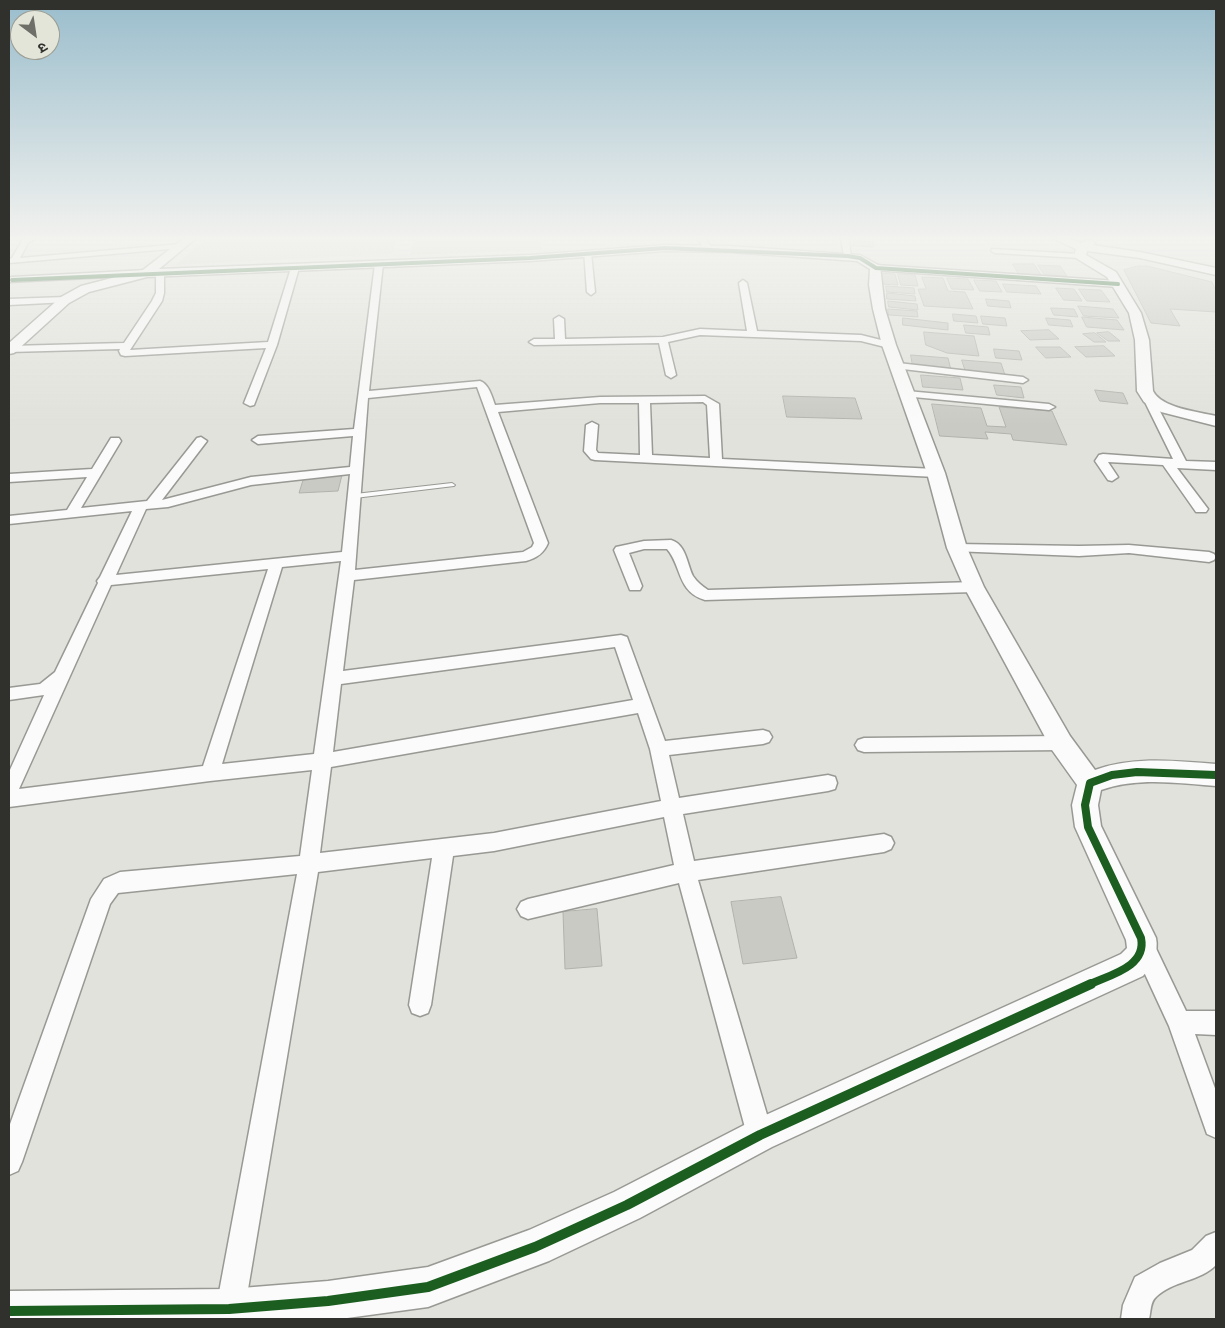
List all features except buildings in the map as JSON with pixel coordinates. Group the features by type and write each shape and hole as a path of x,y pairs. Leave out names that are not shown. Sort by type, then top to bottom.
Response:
{"street":[{"path":"9,302 38,301"},
{"path":"9,349 64,301"},
{"path":"157,301 127,346 125,353 272,345"},
{"path":"250,403 272,345 285,301"},
{"path":"229,1314 309,864 346,576 363,395 374,301"},
{"path":"746,301 752,333"},
{"path":"877,301 889,345 936,473 957,548 974,587 1061,743 1090,783"},
{"path":"1128,301 1139,325 1144,391 1182,465"},
{"path":"559,319 560,341"},
{"path":"534,342 663,340 700,332 861,338 889,345"},
{"path":"663,340 671,375"},
{"path":"9,349 127,346"},
{"path":"898,366 1023,380"},
{"path":"346,576 526,556 538,550 540,543 480,384 363,395"},
{"path":"907,394 1048,407"},
{"path":"1147,396 1161,407 1216,421"},
{"path":"491,409 540,404 705,399 713,404 716,461"},
{"path":"644,400 646,457"},
{"path":"592,425 590,451 595,456 646,457 936,473"},
{"path":"258,440 361,432"},
{"path":"9,792 104,581 145,506 201,440"},
{"path":"72,513 116,441"},
{"path":"1112,478 1101,461 1103,458 1216,466"},
{"path":"1168,462 1201,509"},
{"path":"9,520 168,503 251,481 357,470"},
{"path":"9,478 95,473"},
{"path":"635,586 621,550 671,544 676,547 682,570 694,589 705,595 974,587"},
{"path":"957,548 1079,551 1129,549 1209,557"},
{"path":"104,581 348,556"},
{"path":"210,773 277,562"},
{"path":"333,679 621,641 659,749 686,872 760,1135"},
{"path":"9,694 43,689 58,682"},
{"path":"9,800 210,773 323,761 440,742 555,719 644,705"},
{"path":"659,749 763,737"},
{"path":"864,745 1061,743"},
{"path":"1090,783 1112,775 1137,773 1169,772 1216,775"},
{"path":"9,1162 101,899 111,886 120,882 309,864 494,842 672,808 828,783"},
{"path":"1090,783 1085,798 1084,811 1088,827 1179,1022 1216,1125"},
{"path":"528,910 686,872 884,843"},
{"path":"420,1004 444,848"},
{"path":"9,1311 229,1314 428,1287 536,1247 610,1212 760,1135 1132,965 1140,957 1143,946"},
{"path":"1179,1022 1216,1023"},
{"path":"1135,1319 1137,1305 1145,1288 1170,1273 1202,1260 1216,1246"}],"lane":[{"path":"355,496 452,485"}],"cycle path":[{"path":"9,1311 229,1309 328,1301 428,1287 535,1247 627,1205 760,1135 1132,965 1141,953 1141,938 1088,827 1085,805 1090,783 1112,775 1137,772 1216,775"}]}
